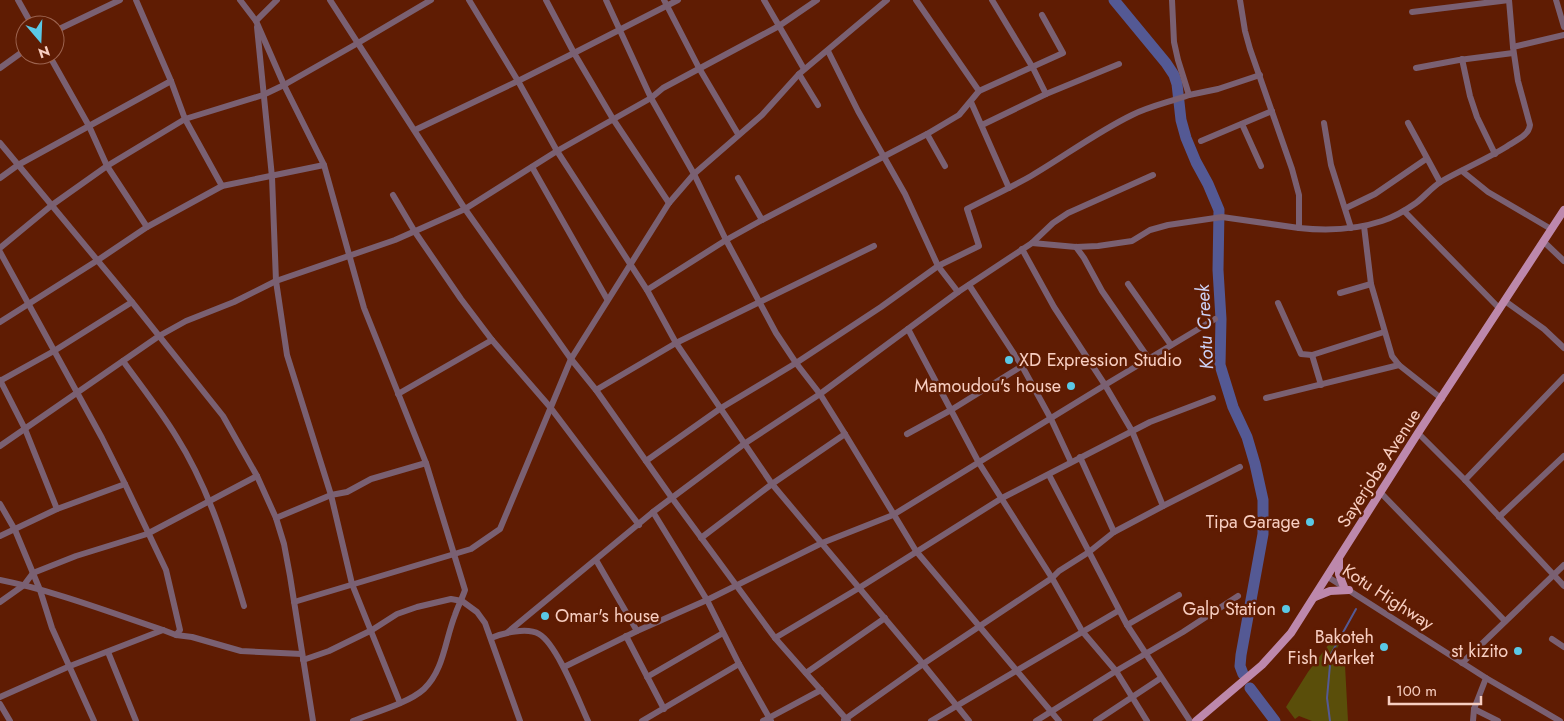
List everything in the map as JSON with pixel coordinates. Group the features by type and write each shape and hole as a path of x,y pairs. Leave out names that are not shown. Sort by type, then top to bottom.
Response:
{"main road":[{"name":"Sayerjobe Avenue","path":"1196,721 1244,682 1277,651 1295,628 1380,492 1564,210"},
{"path":"1315,597 1330,591 1347,588 1338,569 1339,559"}],"street":[{"path":"18,0 26,15"},
{"path":"65,26 120,0"},
{"path":"136,0 171,81 184,118 222,186"},
{"path":"240,0 256,21 284,85 324,165 364,308 426,462 465,590 455,615 441,663 434,678 423,690 400,703 353,721"},
{"path":"256,21 277,0"},
{"path":"330,0 465,210 571,359 596,390 701,538 776,638 846,720 923,664 1052,578 1071,562 1089,552 1114,532 1240,467"},
{"path":"0,248 52,205 107,166 184,118 263,95 284,85 358,44 431,0"},
{"path":"470,0 557,151 647,290 676,343 744,444 772,484 969,721"},
{"path":"546,0 574,53 613,119 669,203"},
{"path":"606,0 651,98 694,174 726,240 776,333 820,394 916,551 1059,721"},
{"path":"414,130 619,31 666,3 678,0"},
{"path":"764,0 818,105"},
{"path":"0,446 159,336 186,321 234,302 276,281 415,232 465,210 557,151 651,98 663,88 779,26 817,0"},
{"path":"294,602 471,549 500,529 571,359 669,203 694,174 762,115 802,72 887,0"},
{"path":"916,0 980,91"},
{"path":"992,0 1034,68 1046,94"},
{"path":"1172,0 1174,42 1189,95"},
{"path":"1240,0 1245,31 1297,186 1299,228"},
{"path":"1032,243 1076,247 1122,243 1157,228 1219,217 1299,228 1335,230 1364,226 1404,211 1440,182 1495,154 1526,134 1530,128 1518,81 1513,50 1509,0 1412,12"},
{"path":"1556,0 1564,27"},
{"path":"666,3 699,68 738,134"},
{"path":"647,290 726,240 927,134 959,115 980,91 1034,68 1063,53 1042,14"},
{"path":"256,21 272,177 276,281 286,355 331,495 352,584 400,703"},
{"path":"1416,68 1513,50 1564,35"},
{"path":"828,51 858,111 905,194 938,266 958,292"},
{"path":"0,68 15,57"},
{"path":"1462,59 1472,103 1495,154"},
{"path":"982,124 1046,94 1119,64"},
{"path":"55,65 89,126 107,166 147,227"},
{"path":"646,461 721,408 796,363 881,307 938,266 979,246 967,209 1009,188 1144,109 1260,76"},
{"path":"0,178 18,165 171,81"},
{"path":"971,102 1009,188"},
{"path":"1201,141 1272,111"},
{"path":"1408,122 1440,182"},
{"path":"1324,123 1331,165 1351,228"},
{"path":"1242,124 1261,166"},
{"path":"927,134 945,166"},
{"path":"0,143 98,260 223,416 258,476 276,518 284,544 313,721"},
{"path":"1346,208 1375,194 1426,158"},
{"path":"0,322 147,227 222,186 324,165"},
{"path":"532,167 607,299"},
{"path":"1462,171 1488,192 1551,229"},
{"path":"508,632 653,512 744,444 820,394 958,292 1032,243 1053,223 1068,213 1153,175"},
{"path":"738,178 762,220"},
{"path":"393,195 415,232 461,299 492,340 550,407 639,525"},
{"path":"1404,211 1500,309"},
{"path":"1364,226 1370,284 1392,356 1399,365 1442,399"},
{"path":"1543,241 1564,261"},
{"path":"596,390 676,343 874,246"},
{"path":"1076,247 1102,291 1148,359"},
{"path":"1022,249 1054,307 1132,431 1163,506"},
{"path":"0,252 102,438 166,570 180,630 176,635"},
{"path":"1128,284 1171,345"},
{"path":"1340,293 1370,284"},
{"path":"969,285 1022,366 1051,419 1071,462"},
{"path":"1505,301 1544,329 1564,348"},
{"path":"57,509 25,429 0,381 54,351 132,302"},
{"path":"1278,303 1301,354 1312,355 1384,332"},
{"path":"564,667 822,543 893,515 1215,319"},
{"path":"908,329 979,463 1052,578 1082,630 1116,671 1147,721"},
{"path":"398,394 492,340"},
{"path":"1312,355 1321,385"},
{"path":"123,361 176,436 194,469 209,502 230,558 244,606"},
{"path":"1266,398 1399,365"},
{"path":"907,434 951,410 1022,366"},
{"path":"1465,480 1564,377"},
{"path":"776,638 860,588 1002,498 1150,422 1213,398"},
{"path":"1418,433 1465,480 1564,586"},
{"path":"701,538 772,484 845,434"},
{"path":"1499,517 1564,456"},
{"path":"1080,457 1114,532"},
{"path":"276,518 331,495 348,492 371,479 426,462"},
{"path":"1049,475 1126,625 1190,721"},
{"path":"0,602 24,585 33,573 76,556 147,534 258,476"},
{"path":"0,536 57,509 125,484"},
{"path":"1380,492 1504,620"},
{"path":"0,504 15,530 40,590 52,628 94,721"},
{"path":"653,512 706,600 767,720 821,690"},
{"path":"596,560 637,631"},
{"path":"1462,662 1564,564"},
{"name":"Kotu Highway","path":"1328,577 1486,678 1560,721"},
{"path":"0,580 24,585 176,635 192,637 241,651 303,657 329,651 372,630 397,614 451,599 462,601 477,612 485,623 520,721"},
{"path":"1126,625 1179,595"},
{"path":"1036,721 1183,632 1238,596"},
{"path":"930,721 1118,610"},
{"path":"806,672 884,618"},
{"path":"0,697 70,666 163,630"},
{"path":"491,638 508,632 540,634 547,641 564,667 588,721"},
{"path":"647,677 723,633"},
{"path":"626,636 664,709"},
{"path":"1552,639 1564,647"},
{"path":"108,652 136,721"},
{"path":"642,721 739,664"},
{"path":"1096,721 1161,678"},
{"path":"1473,721 1474,709 1486,678"},
{"path":"0,704 10,721"},
{"path":"1474,709 1498,721"}],"shaded area":[{"path":"1335,636 1340,636 1342,640 1336,650 1345,665 1348,721 1312,721 1299,716 1295,719 1286,707 1308,672"}],"waterway":[{"name":"Kotu Creek","path":"1114,0 1174,75 1177,84 1181,120 1186,138 1219,210 1220,365 1233,407 1247,437 1263,500 1263,534 1241,655 1240,666 1243,674"},
{"path":"1330,721 1327,698 1331,654 1356,609"},
{"name":"Kotu Creek","path":"1250,688 1275,721"}],"place":[{"name":"XD Expression Studio","path":"1009,360"},
{"name":"Mamoudou's house","path":"1071,386"},
{"name":"Tipa Garage","path":"1310,522"},
{"name":"Galp Station","path":"1286,609"},
{"name":"Omar's house","path":"545,616"},
{"name":"Bakoteh Fish Market","path":"1384,647"},
{"name":"st kizito","path":"1518,651"}]}
